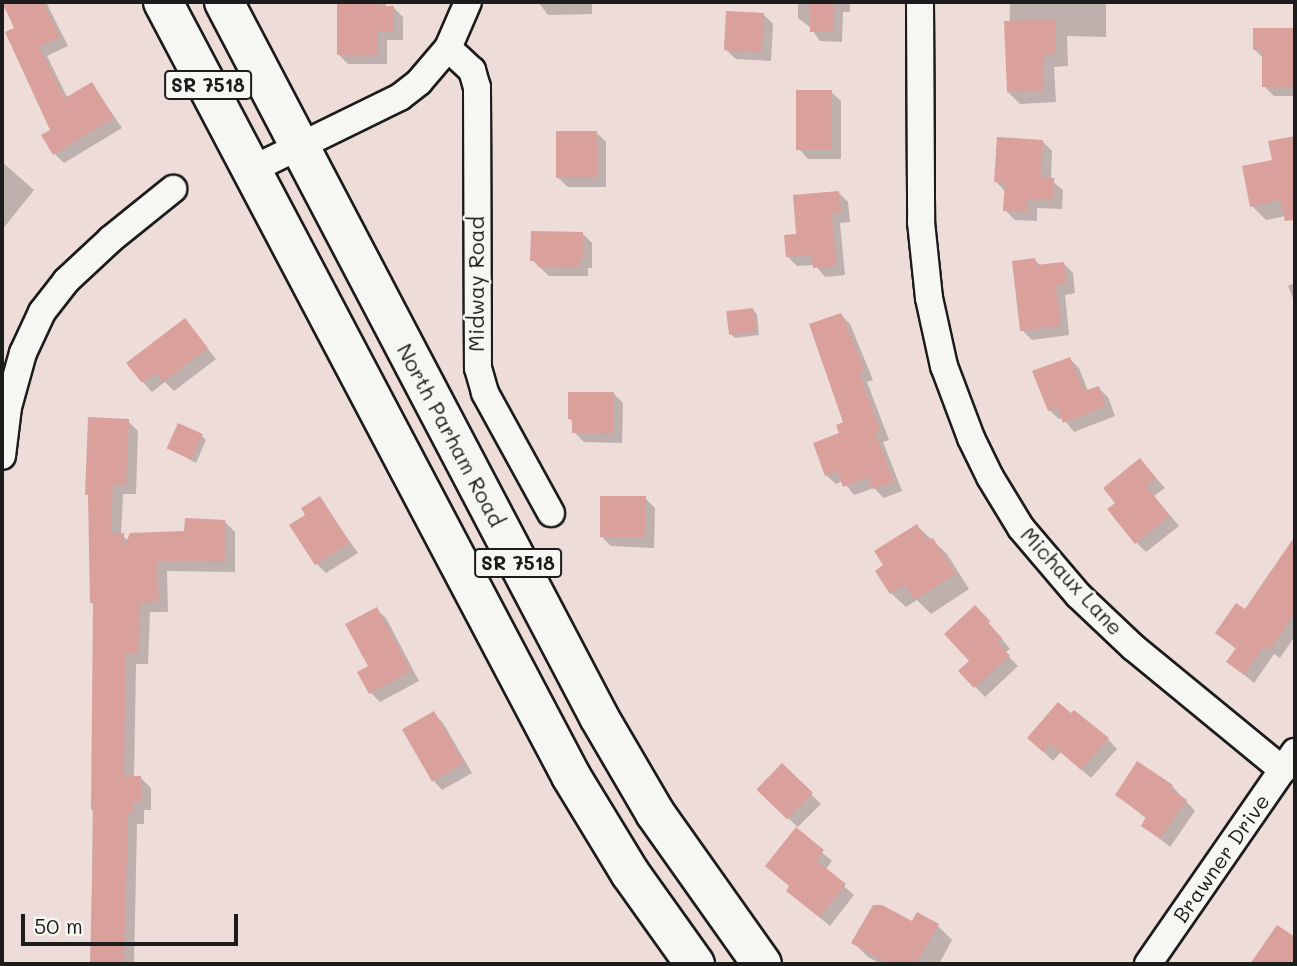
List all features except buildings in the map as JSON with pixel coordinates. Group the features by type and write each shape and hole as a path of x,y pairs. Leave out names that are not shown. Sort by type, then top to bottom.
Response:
{"highway":[{"name":"SR 7518","path":"163,2 571,776 630,873 695,964"},
{"name":"North Parham Road","path":"224,2 599,717 662,824 762,964"}],"street":[{"path":"253,169 400,97 419,82 448,48 468,2"},
{"name":"Michaux Lane","path":"920,2 921,222 929,298 944,366 971,438 990,478 1021,528 1078,595 1133,647 1289,761"},
{"name":"Midway Road","path":"448,48 472,71 477,87 478,368 485,393 551,513"},
{"path":"2,456 8,407 23,353 42,312 75,272 173,189"},
{"name":"Brawner Drive","path":"1148,964 1289,761"}]}
